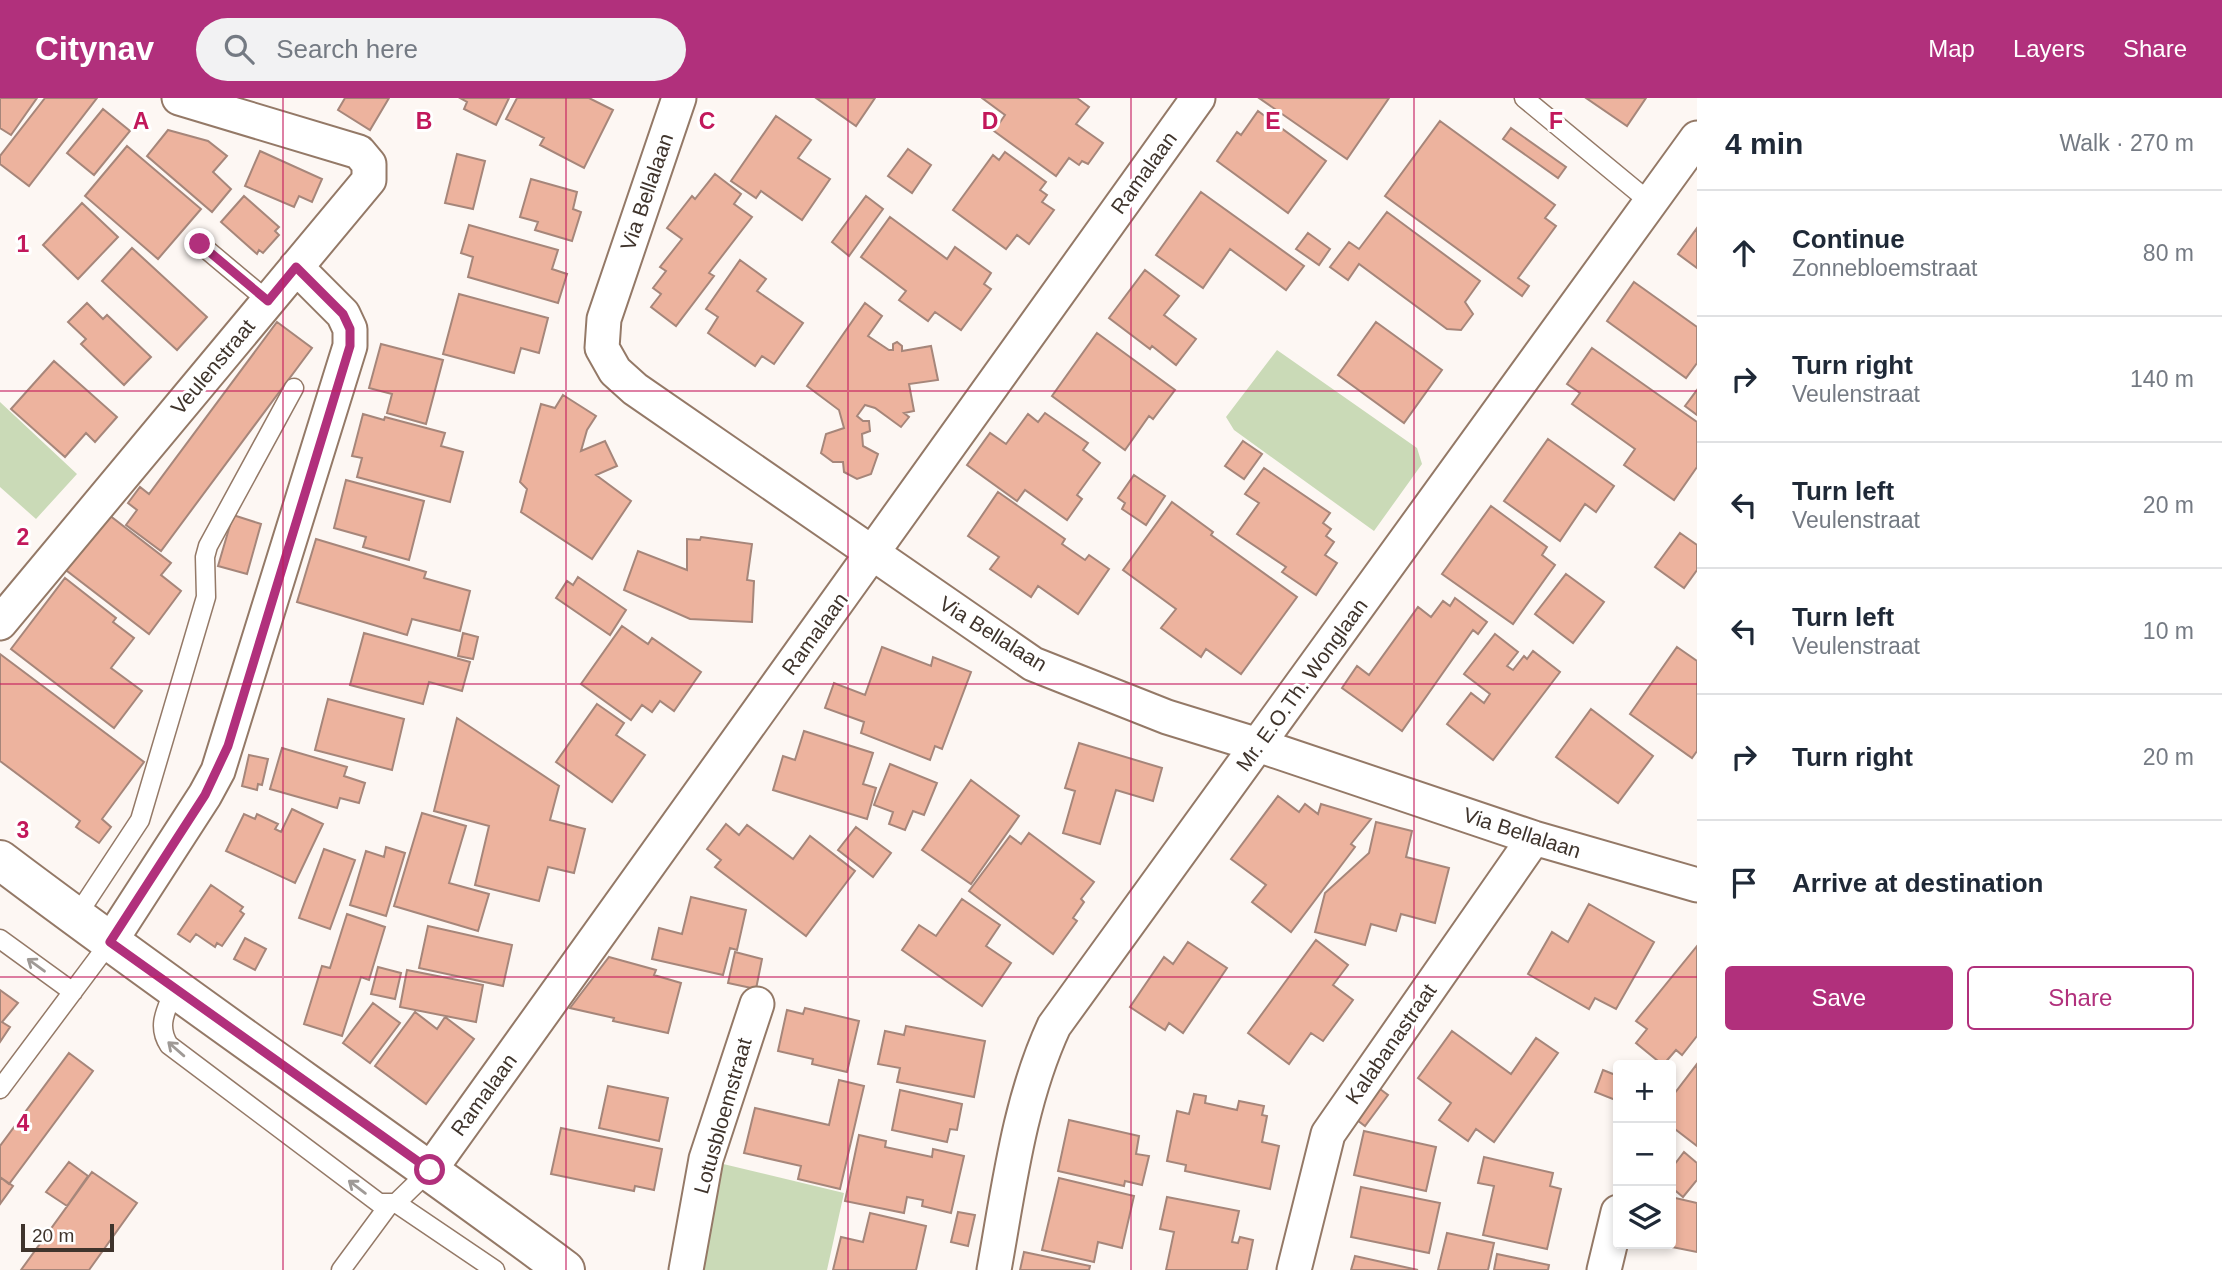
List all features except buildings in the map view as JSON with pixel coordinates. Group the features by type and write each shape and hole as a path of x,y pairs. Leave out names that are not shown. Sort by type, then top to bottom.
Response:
{"street":[{"name":"Veulenstraat","path":"0,623 369,180 369,164 359,152 179,98"},
{"name":"Via Bellalaan","path":"680,98 604,319 602,348 615,371 635,389 1033,664 1167,717 1534,838 1697,885"},
{"name":"Ramalaan","path":"430,1170 1198,98"},
{"name":"Mr. E.O.Th. Wonglaan","path":"993,1270 1025,1104 1038,1060 1054,1026 1697,138"},
{"path":"110,942 198,807 218,771 228,746 350,346 350,329 343,314 296,267"},
{"name":"Kalabanastraat","path":"1294,1270 1328,1134 1534,838"},
{"path":"0,860 565,1270"},
{"name":"Lotusbloemstraat","path":"686,1270 706,1159 757,1004"},
{"path":"1604,1270 1613,1233"}],"lane":[{"path":"1524,98 1651,203"},
{"path":"200,244 268,301"},
{"path":"76,917 141,820 206,597 205,556 208,546 294,388"},
{"path":"0,939 73,992"},
{"path":"0,1089 110,942"},
{"path":"175,988 161,1026 169,1045 379,1203 392,1204 495,1270"},
{"path":"341,1270 392,1204 430,1170"}],"green space":[{"path":"1277,350 1417,448 1422,464 1374,531 1234,430 1226,417"},
{"path":"0,402 77,474 36,519 0,487"},
{"path":"719,1163 844,1193 827,1270 696,1270"}],"route":[{"path":"200,244 268,301 296,267 343,314 350,329 350,346 228,746 218,771 110,942 430,1170"}]}
